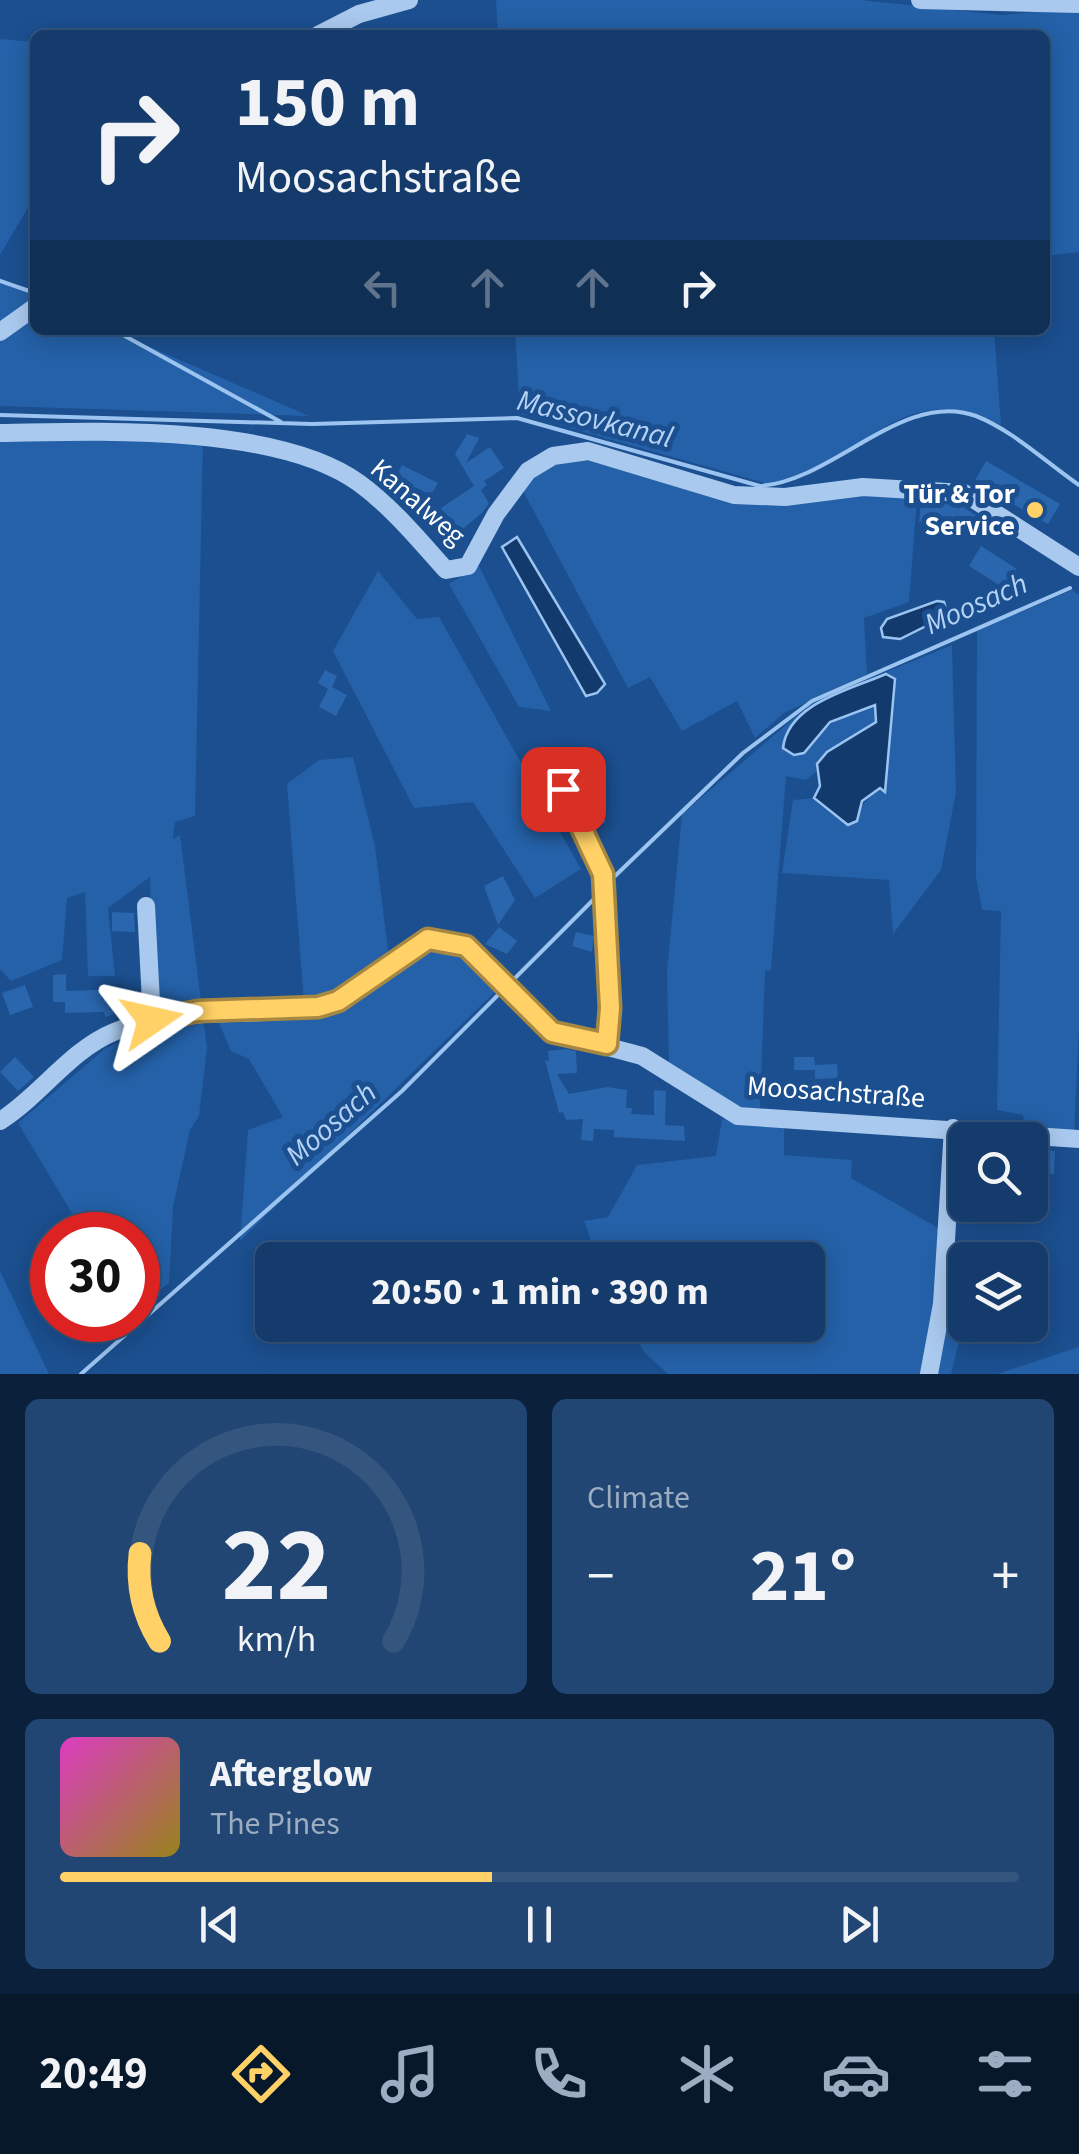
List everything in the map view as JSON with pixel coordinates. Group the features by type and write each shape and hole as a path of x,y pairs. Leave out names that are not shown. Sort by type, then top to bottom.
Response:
{"street":[{"path":"328,30 359,14 409,0"},
{"path":"920,0 1079,4"},
{"path":"0,332 30,311"},
{"name":"Kanalweg","path":"0,434 238,440 298,454 358,482 446,570 468,566 496,514 528,471 552,456 588,451 734,495 785,497 863,488 964,493 1079,567"},
{"path":"563,789 603,874 610,1008 607,1044"},
{"path":"146,906 152,1020"},
{"name":"Moosachstraße","path":"0,1121 93,1043 152,1020 198,1011 328,1004 357,991 410,948 428,939 466,946 552,1032 607,1044 652,1061 738,1116 948,1128"},
{"name":"Moosachstraße","path":"1048,1137 1079,1140"},
{"path":"929,1374 942,1304 948,1208"}],"shaded area":[{"path":"496,0 861,0 1002,15 1066,9 1079,13 1079,252 1050,255 1050,30 498,30"},
{"path":"0,39 30,42 30,204 0,255"},
{"path":"0,278 30,293 30,335 123,335 309,416 0,406"},
{"path":"515,335 994,335 1001,425 965,411 933,410 905,417 797,476 765,483 520,414"},
{"path":"0,441 203,441 195,816 175,822 173,839 180,835 207,1048 199,1116 190,1130 173,1207 169,1283 160,1290 160,1212 71,1212 18,1123 106,1048 154,1027 150,877 108,908 115,976 88,976 85,892 67,898 62,960 11,981 0,969"},
{"path":"586,453 731,497 864,492 917,499 909,602 864,618 867,674 784,713 755,738 737,701 682,731 650,677 628,688 521,487 556,459"},
{"path":"517,537 605,684 597,693 586,696 502,547"},
{"path":"479,566 551,711 519,707 449,584"},
{"path":"378,571 417,619 439,617 581,869 535,898 473,802 414,808 333,651"},
{"path":"1072,590 1079,595 1079,1029 1074,1134 1048,1130 1048,1122 1024,1122 1023,1115 997,1110 1001,911 982,910 976,877 977,631"},
{"path":"944,602 948,615 900,639 883,637 881,628 887,619"},
{"path":"952,645 956,792 941,870 893,934 889,880 782,873 793,800 814,798 848,825 874,792 880,788 885,792 895,690 886,674 832,696 804,753 826,729 851,712 873,704 879,717 876,722 817,764 816,772 806,780 786,776 771,970 765,971 760,1111 734,1106 669,1069 667,972 682,814 813,702"},
{"path":"886,674 895,679 885,792 880,788 862,801 857,821 848,825 814,798 820,786 817,764 827,752 876,722 875,705 830,722 804,753 794,755 783,748 787,733 809,709"},
{"path":"353,757 375,846 389,958 426,948 464,950 502,985 240,1241 248,1130 283,1117 249,1059 231,1051 216,1016 304,1003 287,784 319,760"},
{"path":"722,1119 784,1122 784,1155 852,1160 851,1178 940,1229 932,1328 920,1374 668,1374 644,1352 639,1342 825,1342 825,1242 592,1242 584,1221 608,1217 637,1165 716,1156"},
{"path":"0,1271 30,1334 30,1342 34,1342 49,1374 0,1374"},
{"path":"948,1311 948,1342 959,1342 951,1374 937,1374"},
{"path":"1079,1347 1079,1374 997,1374"}],"building":[{"path":"467,434 479,438 466,463 490,447 504,468 484,481 487,485 481,490 489,503 458,533 441,508 474,486 455,454"},
{"path":"986,461 1060,504 1048,524 974,482"},
{"path":"402,465 438,483 431,495 415,487 409,499 390,490"},
{"path":"921,503 960,505 989,524 986,533 961,537 959,526 919,522"},
{"path":"981,546 1017,569 1004,588 969,566"},
{"path":"325,670 337,676 332,687 347,695 336,716 319,707 328,689 318,683"},
{"path":"584,779 606,822 595,828 574,783"},
{"path":"503,876 515,900 498,925 484,886"},
{"path":"112,912 134,913 135,932 112,931"},
{"path":"499,927 517,941 507,954 485,944"},
{"path":"576,932 594,936 592,952 572,946"},
{"path":"66,974 66,991 123,989 124,1011 105,1017 104,1012 65,1013 65,1002 53,1002 53,975"},
{"path":"25,985 33,1007 10,1015 2,993"},
{"path":"548,1051 576,1051 577,1073 557,1074 569,1094 607,1087 627,1090 626,1108 632,1108 631,1114 654,1115 654,1090 666,1091 665,1125 684,1126 685,1141 614,1137 614,1130 594,1129 593,1141 581,1140 583,1119 566,1120 563,1112 559,1113 545,1060 549,1061"},
{"path":"15,1057 34,1077 18,1091 0,1072"},
{"path":"794,1057 814,1057 815,1065 837,1064 838,1078 815,1079 815,1070 794,1070"},
{"path":"1048,1151 1055,1151 1054,1174 1048,1174"}],"waterway":[{"path":"0,281 30,291"},
{"path":"123,335 281,422"},
{"name":"Massovkanal","path":"0,415 312,424 517,418 760,486 815,469 895,425 949,411 976,416 1003,430 1079,485"},
{"name":"Moosach","path":"615,876 743,753 812,701 1070,588"},
{"name":"Moosach","path":"509,984 598,895"},
{"name":"Moosach","path":"81,1374 402,1091 503,990"}],"place":[{"name":"Tür & Tor Service","path":"1035,510"}],"route":[{"path":"152,1020 198,1011 318,1007 357,991 410,948 428,939 466,946 552,1032 607,1044 610,1008 603,874 563,789"}]}
